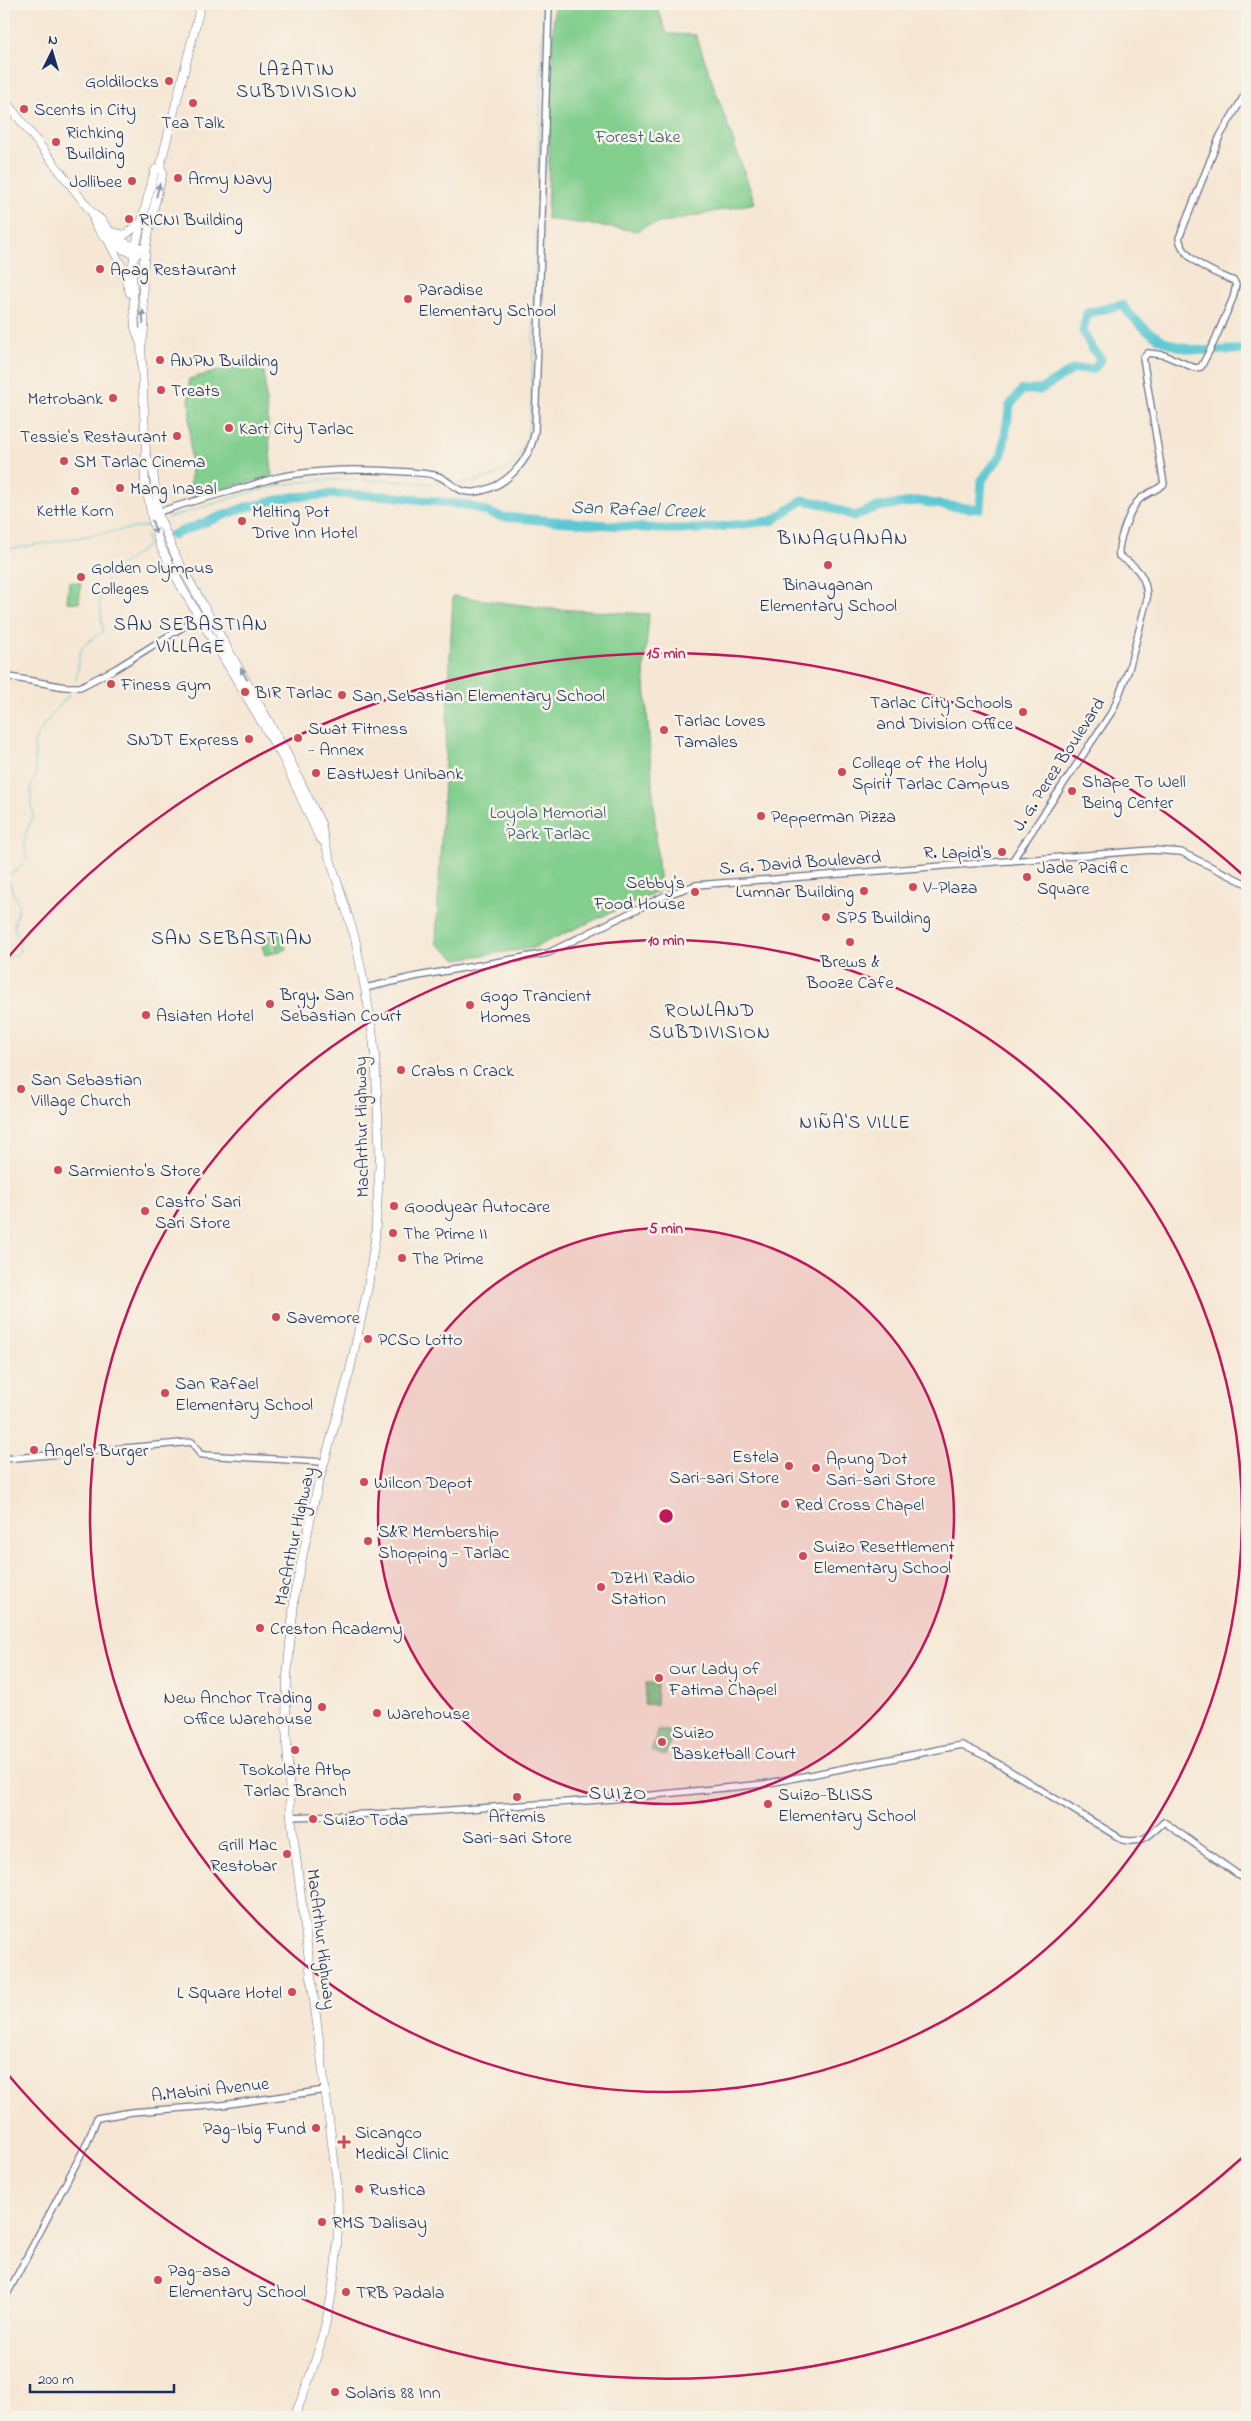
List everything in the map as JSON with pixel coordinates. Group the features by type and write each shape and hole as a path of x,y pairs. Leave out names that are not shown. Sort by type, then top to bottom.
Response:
{"highway":[{"name":"MacArthur Highway","path":"141,345 137,338 133,305 134,251 155,170 160,167 201,4"},
{"path":"4,99 93,214 93,220 117,247 145,252"},
{"name":"MacArthur Highway","path":"160,167 163,172 145,252 142,288 144,337 141,345 146,456 144,468 155,530 176,576 203,614"},
{"path":"108,235 125,235 141,222"},
{"path":"108,235 122,265 133,305"},
{"name":"MacArthur Highway","path":"146,456 152,471 159,512 177,559 203,614 282,758 319,837 325,843 355,938 375,1054 380,1117 380,1158 375,1239 362,1314 324,1462 295,1591 290,1639 286,1726 291,1817 338,2184 338,2266 323,2342 294,2417"}],"street":[{"path":"159,512 289,475 317,472 368,470 428,473 441,477 452,487 464,492 475,492 506,480 520,464 533,442 534,431 549,4"},
{"name":"J. G. Perez Boulevard","path":"1012,861 1113,710 1134,654 1147,599 1147,588 1136,566 1119,556 1119,548 1129,516 1139,500 1164,484 1143,358 1152,352 1195,368 1204,364 1233,298 1236,285 1234,281 1205,268 1183,248 1179,238 1220,136 1247,91"},
{"path":"4,676 65,687 80,687 110,672 203,614"},
{"name":"S. G. David Boulevard","path":"365,988 418,976 548,953 664,896 696,885 1170,850 1195,857 1247,884"},
{"path":"4,1459 192,1442 200,1454 204,1455 324,1462"},
{"path":"291,1817 422,1812 613,1799 764,1784 962,1745 987,1757 1123,1840 1143,1841 1164,1822 1247,1881"},
{"name":"A.Mabini Avenue","path":"4,2300 87,2143 97,2118 132,2112 222,2105 326,2090"}],"green space":[{"name":"Forest Lake","path":"554,4 656,4 667,34 696,35 755,203 646,226 639,231 547,219"},
{"name":"Kart City Tarlac","path":"263,359 272,476 191,497 189,379"},
{"path":"69,582 81,583 79,603 67,602"},
{"name":"Loyola Memorial Park Tarlac","path":"453,596 552,609 649,614 644,669 660,890 533,948 457,959 436,943"},
{"path":"281,932 286,949 277,952 272,935"},
{"path":"269,936 274,953 265,955 260,939"},
{"path":"646,1683 657,1683 656,1705 644,1704"},
{"name":"Suizo Basketball Court","path":"659,1729 673,1733 665,1756 651,1751"}],"waterway":[{"path":"457,484 475,481 502,472 519,455 528,429 531,411 543,4"},
{"name":"San Rafael Creek","path":"172,535 243,508 292,497 335,494 389,496 466,505 502,517 660,529 699,529 772,521 803,500 823,504 854,516 878,507 918,501 980,509 982,480 1002,454 1010,405 1022,390 1040,390 1074,369 1094,369 1101,359 1091,347 1083,331 1087,313 1122,305 1137,322 1163,341 1173,345 1202,351 1247,350"},
{"path":"168,518 251,493 302,482 354,479 440,484"},
{"path":"4,550 147,526"},
{"path":"146,536 148,543"},
{"path":"76,680 83,647 87,642 103,632 99,596 111,572 153,542"},
{"path":"4,960 19,953 20,941 14,926 19,905 6,876 18,870 27,859 24,844 27,829 34,815 31,801 31,786 36,775 34,742 45,723 70,694"}],"place":[{"name":"Goldilocks","path":"169,81"},
{"name":"Tea Talk","path":"193,103"},
{"name":"Scents in City","path":"24,109"},
{"name":"Richking Building","path":"56,142"},
{"name":"Army Navy","path":"178,178"},
{"name":"Jollibee","path":"132,181"},
{"name":"RICNI Building","path":"129,219"},
{"name":"Apag Restaurant","path":"100,269"},
{"name":"Paradise Elementary School","path":"408,299"},
{"name":"ANPN Building","path":"160,360"},
{"name":"Treats","path":"161,390"},
{"name":"Metrobank","path":"113,398"},
{"name":"Kart City Tarlac","path":"229,428"},
{"name":"Tessie's Restaurant","path":"177,436"},
{"name":"SM Tarlac Cinema","path":"64,461"},
{"name":"Mang Inasal","path":"120,488"},
{"name":"Kettle Korn","path":"75,491"},
{"name":"Melting Pot Drive Inn Hotel","path":"242,521"},
{"name":"Binauganan Elementary School","path":"828,565"},
{"name":"Golden Olympus Colleges","path":"81,577"},
{"name":"Finess Gym","path":"111,684"},
{"name":"BIR Tarlac","path":"245,692"},
{"name":"San Sebastian Elementary School","path":"342,695"},
{"name":"Tarlac City Schools and Division Office","path":"1023,712"},
{"name":"Tarlac Loves Tamales","path":"664,730"},
{"name":"Swat Fitness - Annex","path":"298,738"},
{"name":"SNDT Express","path":"249,739"},
{"name":"College of the Holy Spirit Tarlac Campus","path":"842,772"},
{"name":"EastWest Unibank","path":"316,773"},
{"name":"Shape To Well Being Center","path":"1072,791"},
{"name":"Pepperman Pizza","path":"761,816"},
{"name":"R. Lapid's","path":"1002,852"},
{"name":"Jade Pacific Square","path":"1027,877"},
{"name":"V-Plaza","path":"913,887"},
{"name":"Lumnar Building","path":"864,891"},
{"name":"Sebby's Food House","path":"695,892"},
{"name":"SP5 Building","path":"826,917"},
{"name":"Brews & Booze Cafe","path":"850,942"},
{"name":"Brgy. San Sebastian Court","path":"270,1004"},
{"name":"Gogo Trancient Homes","path":"470,1005"},
{"name":"Asiaten Hotel","path":"146,1015"},
{"name":"Crabs n Crack","path":"401,1070"},
{"name":"San Sebastian Village Church","path":"21,1089"},
{"name":"Sarmiento's Store","path":"58,1170"},
{"name":"Goodyear Autocare","path":"394,1206"},
{"name":"Castro' Sari Sari Store","path":"145,1211"},
{"name":"The Prime II","path":"393,1233"},
{"name":"The Prime","path":"402,1258"},
{"name":"Savemore","path":"276,1317"},
{"name":"PCSO Lotto","path":"368,1339"},
{"name":"San Rafael Elementary School","path":"165,1393"},
{"name":"Angel's Burger","path":"34,1450"},
{"name":"Estela Sari-sari Store","path":"789,1466"},
{"name":"Apung Dot Sari-sari Store","path":"816,1468"},
{"name":"Wilcon Depot","path":"364,1482"},
{"name":"Red Cross Chapel","path":"785,1504"},
{"name":"S&R Membership Shopping - Tarlac","path":"368,1541"},
{"name":"Suizo Resettlement Elementary School","path":"803,1556"},
{"name":"DZHI Radio Station","path":"601,1587"},
{"name":"Creston Academy","path":"260,1628"},
{"name":"Our Lady of Fatima Chapel","path":"659,1678"},
{"name":"New Anchor Trading Office Warehouse","path":"322,1707"},
{"name":"Warehouse","path":"377,1713"},
{"name":"Suizo Basketball Court","path":"662,1742"},
{"name":"Tsokolate Atbp Tarlac Branch","path":"295,1750"},
{"name":"Artemis Sari-sari Store","path":"517,1797"},
{"name":"Suizo-BLISS Elementary School","path":"768,1804"},
{"name":"Suizo Toda","path":"313,1819"},
{"name":"Grill Mac Restobar","path":"287,1854"},
{"name":"L Square Hotel","path":"292,1992"},
{"name":"Pag-Ibig Fund","path":"316,2128"},
{"name":"Sicangco Medical Clinic","path":"344,2142"},
{"name":"Rustica","path":"359,2189"},
{"name":"RMS Dalisay","path":"322,2222"},
{"name":"Pag-asa Elementary School","path":"158,2280"},
{"name":"TRB Padala","path":"346,2292"},
{"name":"Solaris 88 Inn","path":"335,2392"}],"district":[{"name":"LAZATIN SUBDIVISION","path":"297,79"},
{"name":"BINAGUANAN","path":"843,537"},
{"name":"SAN SEBASTIAN VILLAGE","path":"191,634"},
{"name":"SAN SEBASTIAN","path":"232,937"},
{"name":"ROWLAND SUBDIVISION","path":"710,1020"},
{"name":"NIÑA'S VILLE","path":"855,1121"},
{"name":"SUIZO","path":"618,1792"}]}
